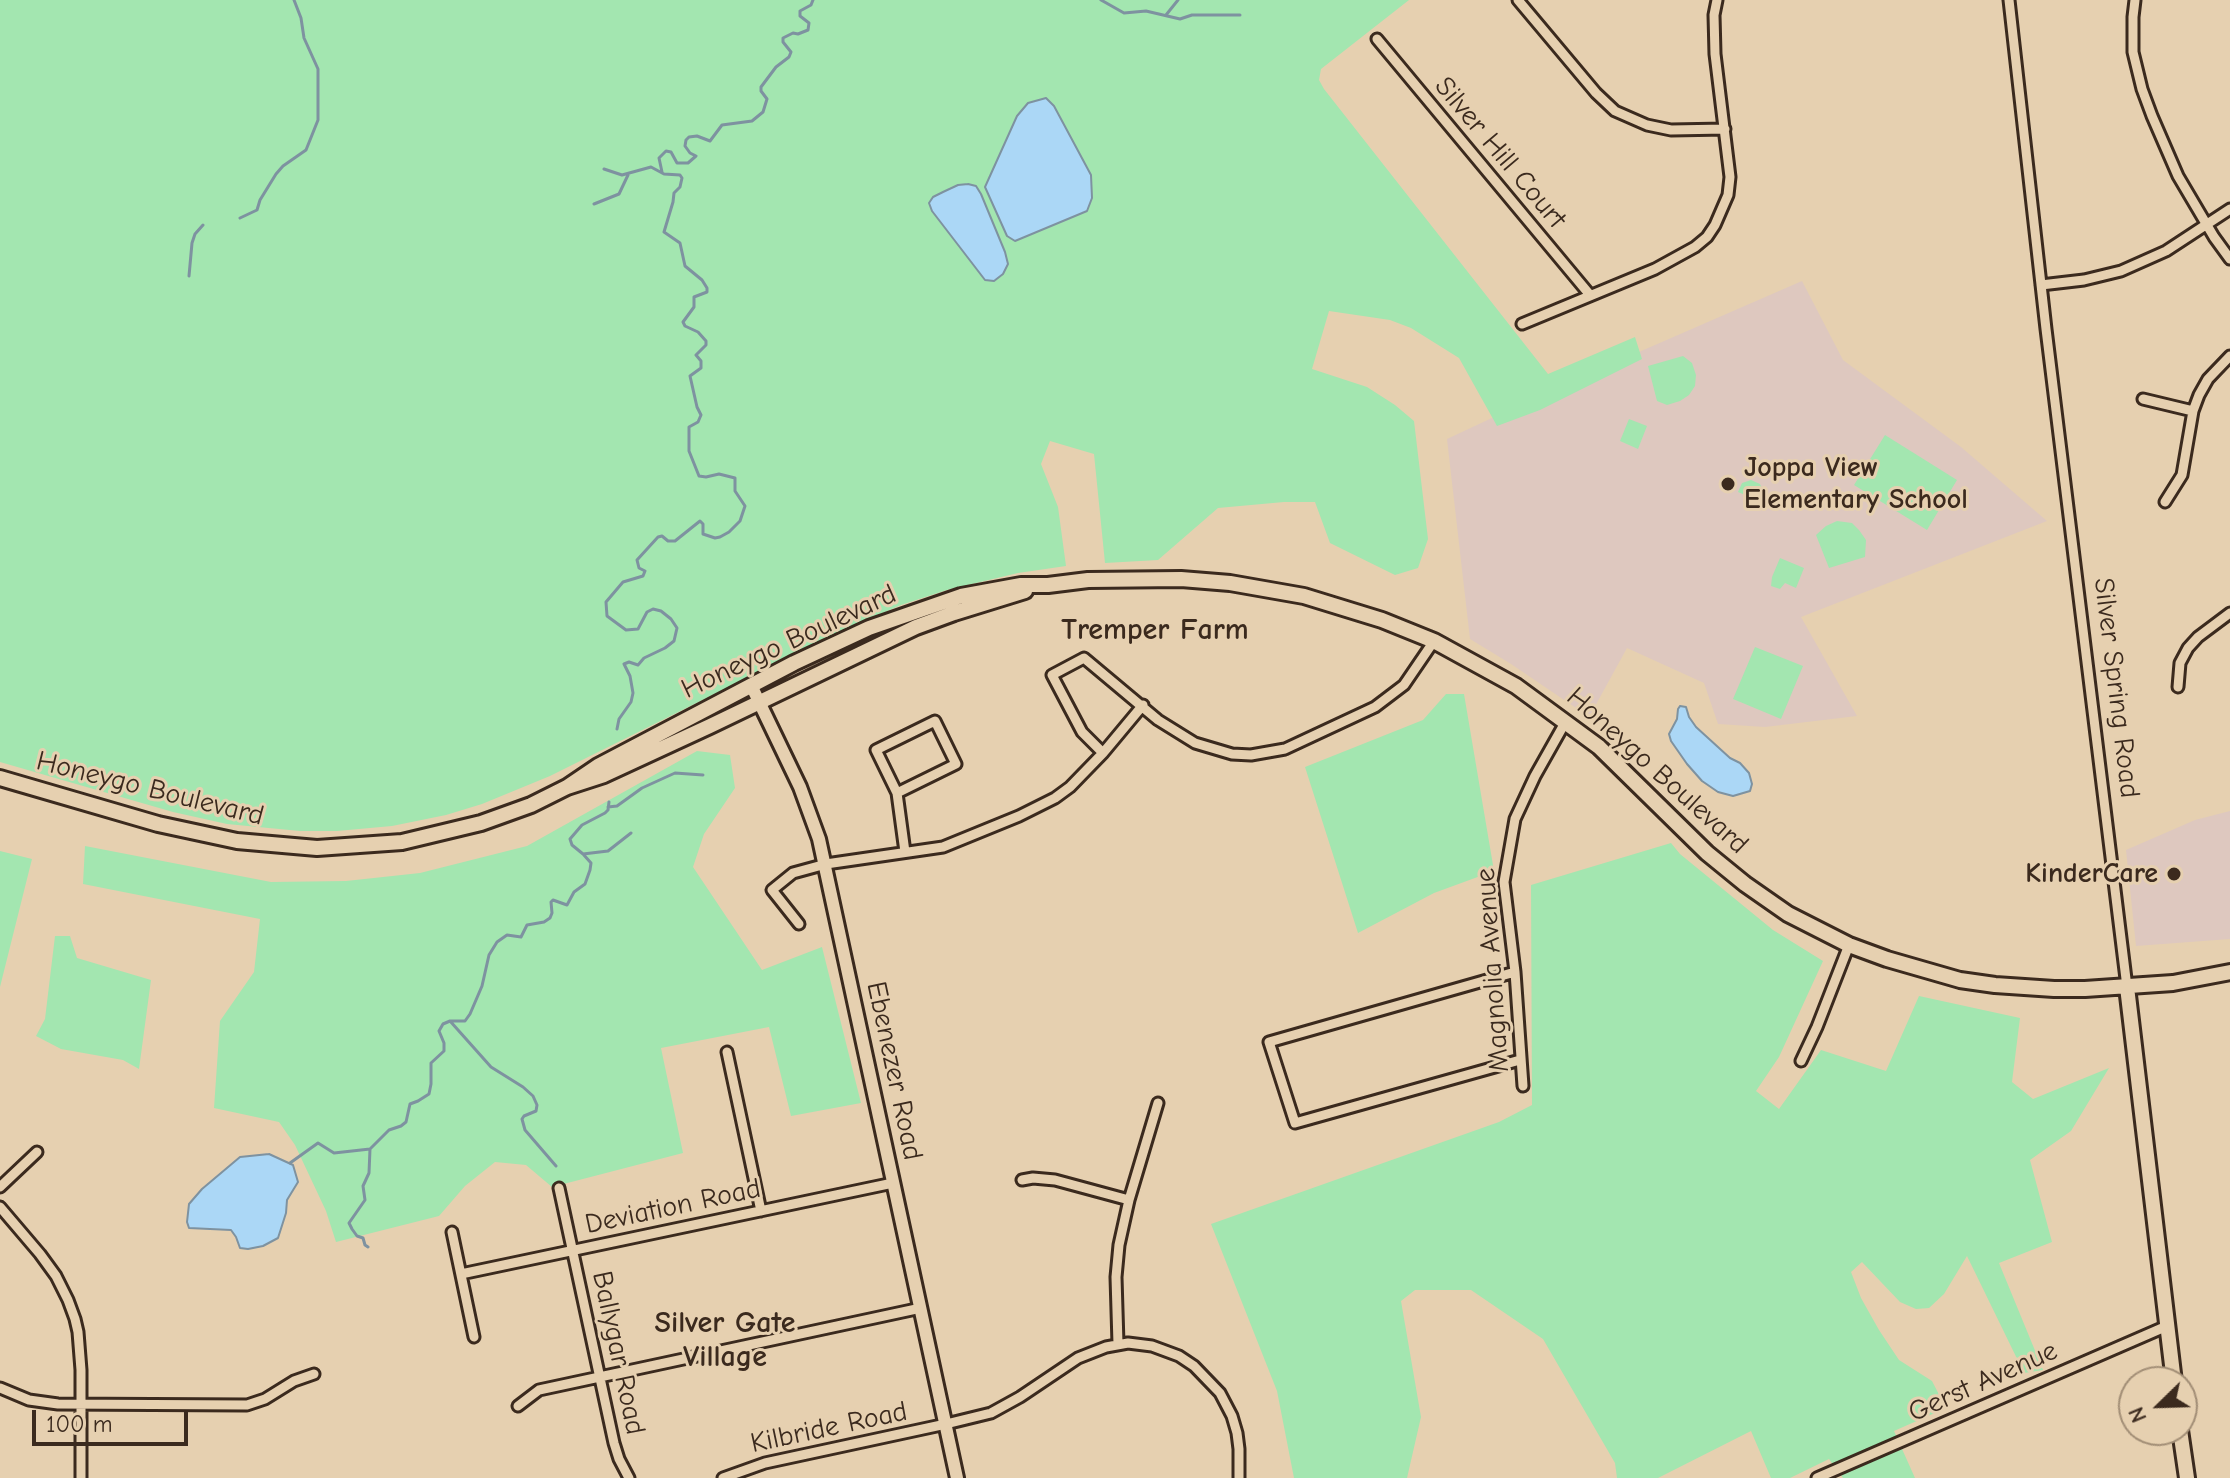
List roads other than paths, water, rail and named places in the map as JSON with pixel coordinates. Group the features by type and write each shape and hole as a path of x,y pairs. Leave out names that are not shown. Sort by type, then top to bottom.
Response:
{"main road":[{"name":"Honeygo Boulevard","path":"0,778 158,824 237,841 317,848 402,842 506,815 531,805 751,685 869,628 903,615 987,590 1021,585 1140,578 1230,583 1342,606 1434,641 1516,686 1599,747 1707,853 1745,884 1788,914 1849,945 1960,980 1995,985 2054,989 2127,987 2173,983 2230,972"},
{"name":"Honeygo Boulevard","path":"567,787 604,775 916,627 1048,585"},
{"name":"Silver Spring Road","path":"2127,987 2172,1366"},
{"path":"2182,1446 2187,1478"}],"street":[{"path":"1518,0 1596,93 1615,111 1647,125 1671,130 1725,129"},
{"path":"1522,324 1655,269 1707,237 1722,212 1730,177 1714,43 1717,0"},
{"name":"Silver Spring Road","path":"2009,0 2127,987"},
{"path":"2135,0 2133,52 2142,89 2178,176 2230,259"},
{"name":"Silver Hill Court","path":"1377,39 1590,295"},
{"path":"2041,285 2095,278 2121,271 2166,251 2230,209"},
{"path":"2165,502 2182,475 2193,411 2208,379 2230,356"},
{"path":"2143,399 2193,411"},
{"path":"2178,687 2180,663 2188,648 2230,613"},
{"path":"1103,753 1082,732 1052,675 1084,658 1158,720 1195,743 1210,749 1251,755 1285,749 1375,707 1404,685 1434,641"},
{"name":"Ebenezer Road","path":"751,685 805,799 826,864 957,1478"},
{"path":"799,924 772,890 793,873 826,864 957,843 1041,806 1070,787 1143,705"},
{"path":"897,793 956,764 935,721 876,750 897,793 905,852"},
{"name":"Magnolia Avenue","path":"1523,1086 1515,972 1504,882 1515,819 1566,721"},
{"path":"1801,1061 1849,945"},
{"path":"1515,972 1269,1042 1295,1123 1520,1060"},
{"path":"727,1052 761,1211"},
{"path":"1158,1103 1119,1245 1116,1277 1118,1344 1137,1344 1167,1351 1194,1366 1210,1380 1232,1416 1239,1449 1239,1478"},
{"path":"0,1187 37,1152"},
{"path":"1022,1180 1055,1180 1129,1200"},
{"name":"Deviation Road","path":"461,1274 893,1183"},
{"name":"Ballygar Road","path":"559,1188 614,1443 629,1478"},
{"path":"0,1207 56,1276 78,1332 82,1404 81,1478"},
{"path":"452,1232 474,1337"},
{"path":"518,1406 539,1390 921,1308"},
{"name":"Gerst Avenue","path":"1817,1478 2167,1326"},
{"name":"Kilbride Road","path":"723,1478 765,1463 977,1417 1002,1408 1078,1358 1118,1344"},
{"path":"0,1388 29,1400 58,1404 247,1405 314,1374"}],"water":[{"path":"1046,98 1054,106 1091,175 1092,198 1087,211 1015,241 1007,236 985,187 1017,116 1028,103"},
{"path":"968,184 976,186 981,194 1005,252 1008,264 1003,274 994,281 985,280 929,203 943,192"},
{"path":"1680,706 1686,707 1696,727 1749,773 1750,791 1733,796 1718,792 1702,781 1687,764 1669,734"},
{"path":"269,1154 293,1165 298,1182 287,1200 278,1238 248,1249 240,1248 231,1230 189,1228 189,1204 202,1189 240,1157"}],"waterway":[{"path":"240,218 257,210 276,174 306,150 318,120 318,69 304,38 294,0"},
{"path":"662,172 659,158 666,151 671,152 677,163 688,163 696,156 685,146 689,137 697,136 710,141 722,125 752,121 763,112 767,99 761,87 776,67 789,57 791,52 783,38 808,30 809,23 800,16 800,11 811,5 813,0"},
{"path":"1101,0 1124,13 1146,11 1180,19 1192,15 1240,15"},
{"path":"1166,15 1178,0"},
{"path":"604,169 622,175 651,167 682,178 680,187 674,193 664,232 680,243 685,266 707,288 707,292 694,297 694,307 683,322 706,341 696,355 701,361 701,368 690,376 701,415 698,422 689,427 689,451 699,476 719,474 735,478 735,491 745,506 740,521 720,537 703,534 700,521 675,541 658,537 637,560 639,568 645,571 643,576 623,582 606,602 607,616 626,630 638,629 647,612 653,609 661,611 677,628 674,641 665,648 644,658 638,665 624,664 633,693 617,729"},
{"path":"594,204 619,194 628,175"},
{"path":"189,276 192,243 203,225"},
{"path":"608,807 617,806 642,788 675,773 703,775"},
{"path":"290,1163 318,1143 334,1153 370,1149 389,1130 406,1122 410,1104 429,1094 431,1063 444,1051 439,1031 443,1024 465,1021 470,1014 482,986 489,955 497,942 507,935 521,937 527,925 544,922 550,918 553,900 567,905 574,892 585,884 591,863 572,845 570,839 582,825 605,813 609,802"},
{"path":"583,854 608,851 631,833"},
{"path":"450,1021 491,1067 533,1096 536,1111 522,1119 525,1130 556,1166"},
{"path":"368,1247 349,1223 365,1200 363,1186 369,1173 370,1149"}],"place":[{"name":"Joppa View Elementary School","path":"1728,484"},
{"name":"KinderCare","path":"2174,874"}],"district":[{"name":"Tremper Farm","path":"1155,631"},
{"name":"Silver Gate Village","path":"725,1341"}]}
